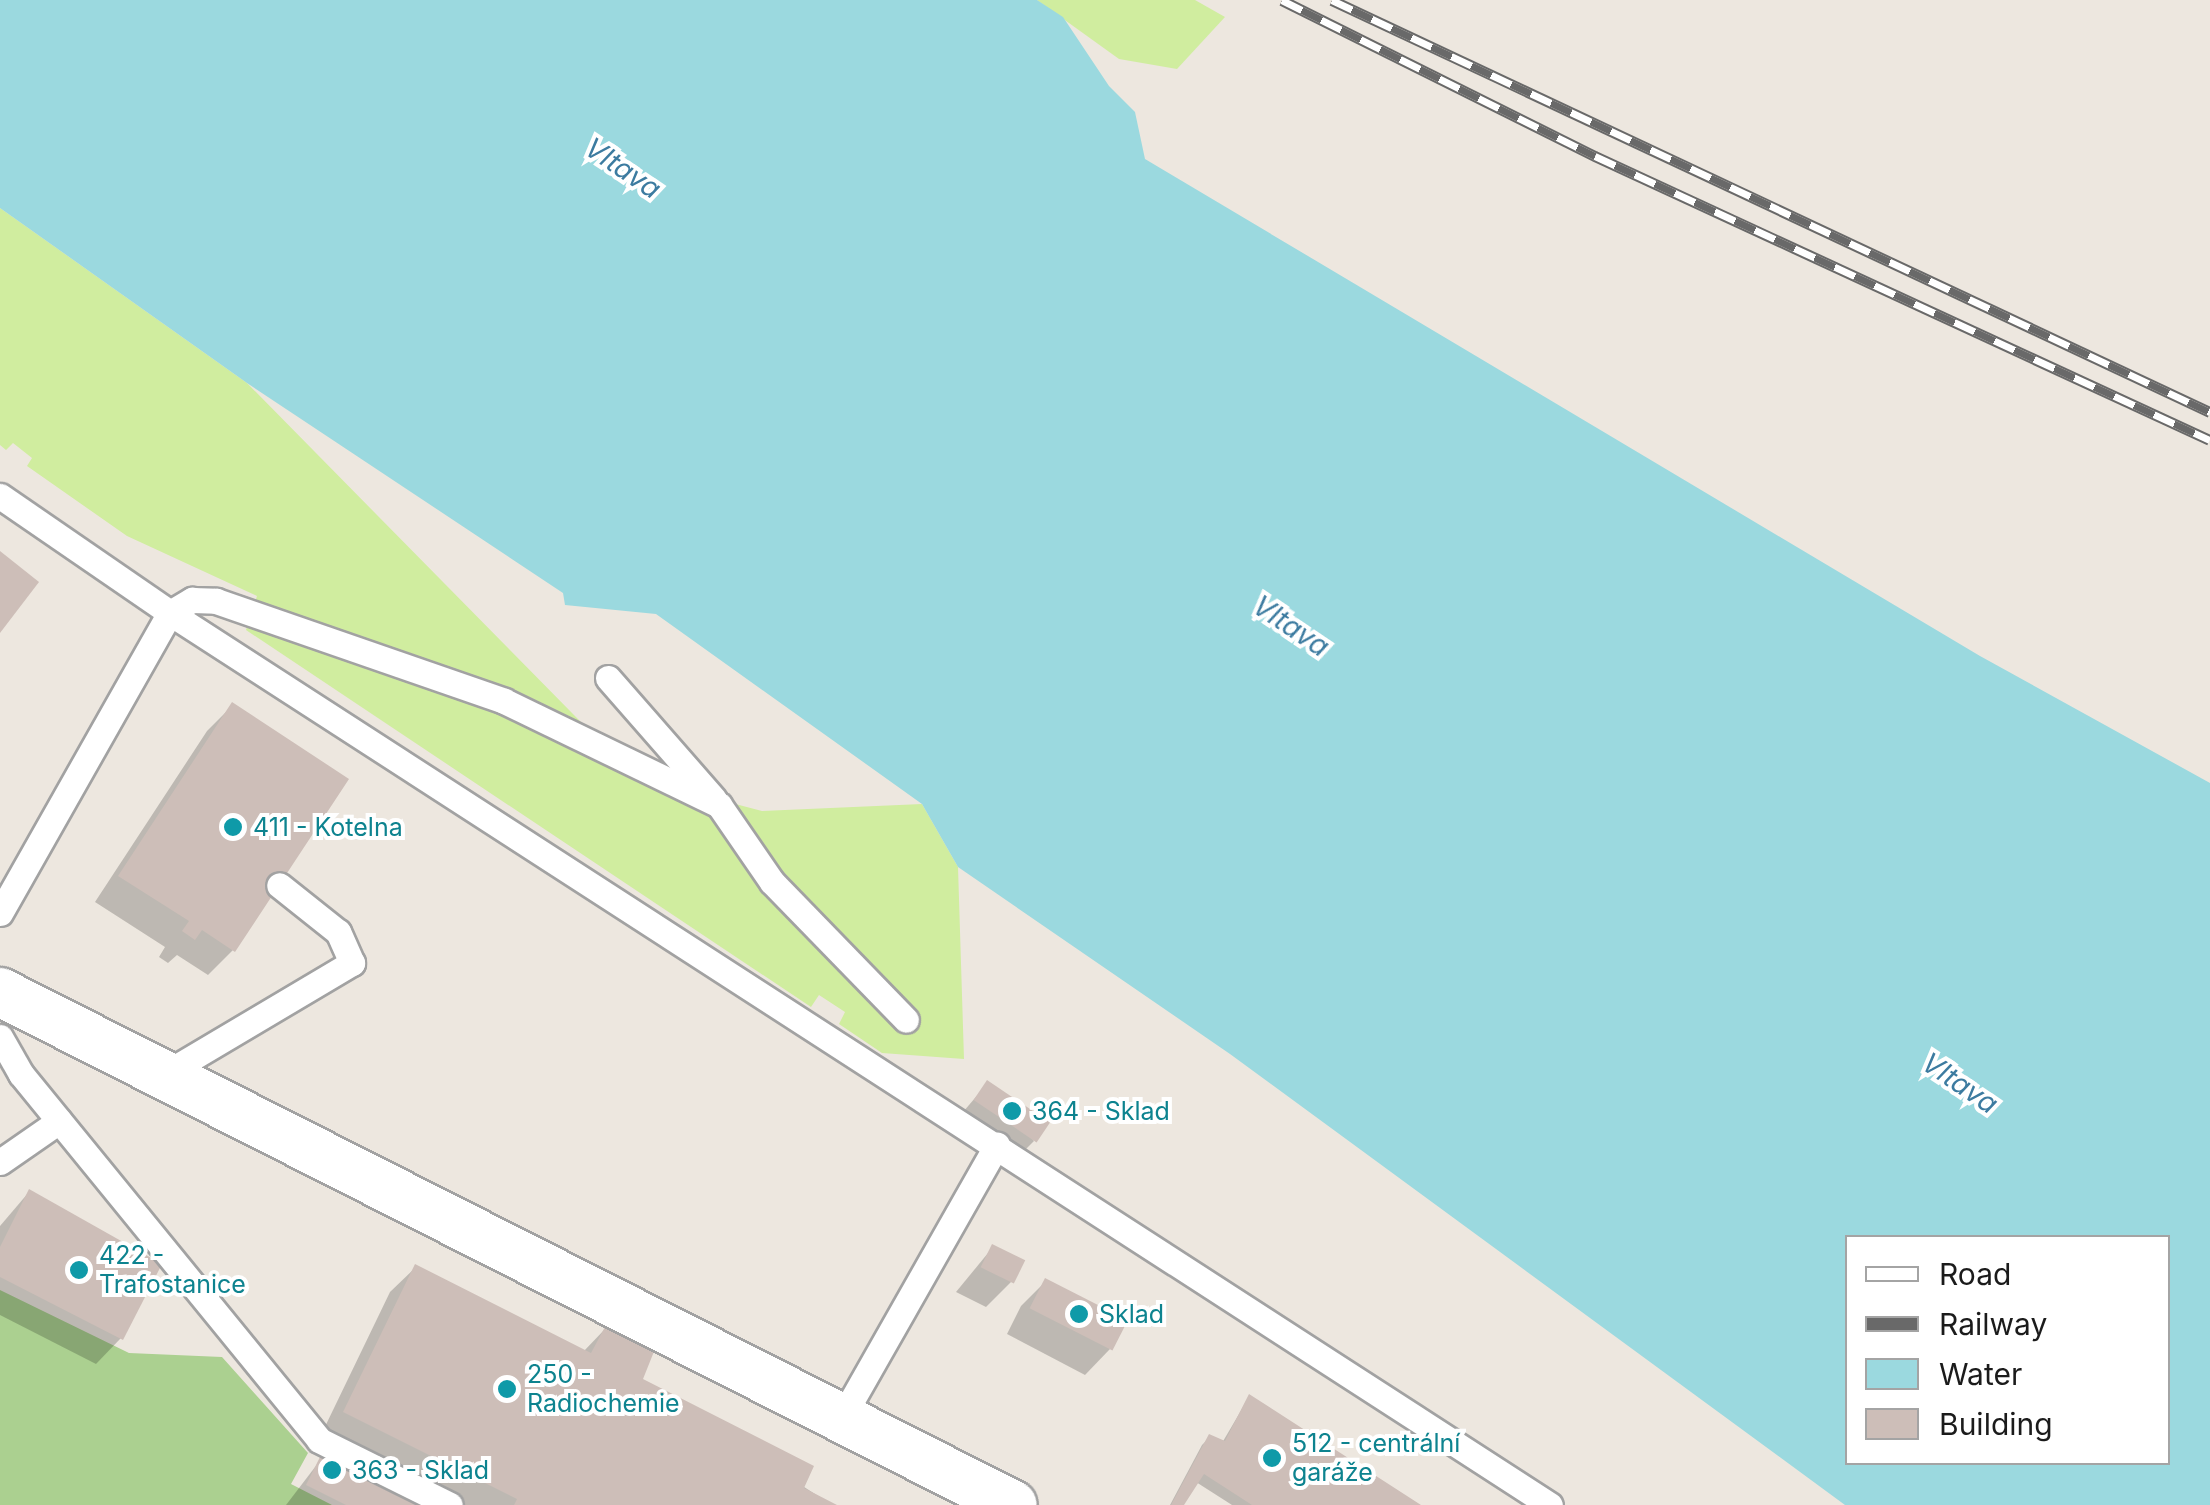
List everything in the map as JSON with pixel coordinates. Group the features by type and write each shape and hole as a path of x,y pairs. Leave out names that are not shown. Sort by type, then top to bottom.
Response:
{"street":[{"path":"0,992 840,1421 1013,1505"}],"lane":[{"path":"0,496 170,613 1550,1505"},
{"path":"0,913 170,613 192,600 216,601 504,702 719,805"},
{"path":"608,678 719,805 772,882 906,1020"},
{"path":"163,1075 352,963 338,932 279,885"},
{"path":"0,1036 59,1121 319,1440 450,1505"},
{"path":"0,1162 59,1121"},
{"path":"840,1421 997,1144"}],"green space":[{"path":"1037,0 1195,0 1225,17 1177,69 1119,59"},
{"path":"0,208 247,383 636,778 762,811 922,804 958,867 964,1059 882,1053 839,1024 845,1012 819,995 811,1007 246,630 257,596 127,536 27,466 32,458 13,443 6,450 0,445"},
{"path":"0,1290 129,1353 222,1357 308,1453 291,1484 332,1505 0,1505"}],"water":[{"name":"Vltava","path":"0,0 1037,0 1063,17 1109,86 1135,112 1145,159 1980,656 2210,783 2210,1505 1845,1505 1230,1054 958,867 922,804 656,614 565,605 563,593 247,383 0,208"}],"building":[{"path":"0,551 39,582 0,633"},
{"name":"411 - Kotelna","path":"232,702 349,779 235,952 202,930 195,940 182,931 189,921 118,876"},
{"name":"364 - Sklad","path":"987,1080 1050,1122 1037,1142 974,1100"},
{"name":"422 - Trafostanice","path":"29,1189 162,1264 123,1340 0,1277 0,1247"},
{"path":"992,1244 1025,1260 1014,1284 981,1267"},
{"name":"250 - Radiochemie","path":"415,1264 591,1353 606,1325 655,1349 643,1379 814,1466 804,1488 837,1505 514,1505 517,1499 343,1412"},
{"name":"Sklad","path":"1045,1278 1128,1320 1112,1351 1030,1308"},
{"name":"512 - centrální garáže","path":"1249,1394 1421,1505 1252,1505 1204,1474 1184,1505 1171,1505 1209,1434 1225,1441"},
{"name":"363 - Sklad","path":"321,1455 420,1505 346,1505 306,1485"}],"railway":[{"path":"1282,0 1595,156 2210,440"},
{"path":"1332,0 2210,412"}],"place":[{"name":"411 - Kotelna","path":"233,827"},
{"name":"364 - Sklad","path":"1012,1111"},
{"name":"422 - Trafostanice","path":"79,1270"},
{"name":"Sklad","path":"1079,1314"},
{"name":"250 - Radiochemie","path":"507,1389"},
{"name":"512 - centrální garáže","path":"1272,1458"},
{"name":"363 - Sklad","path":"332,1470"}]}
